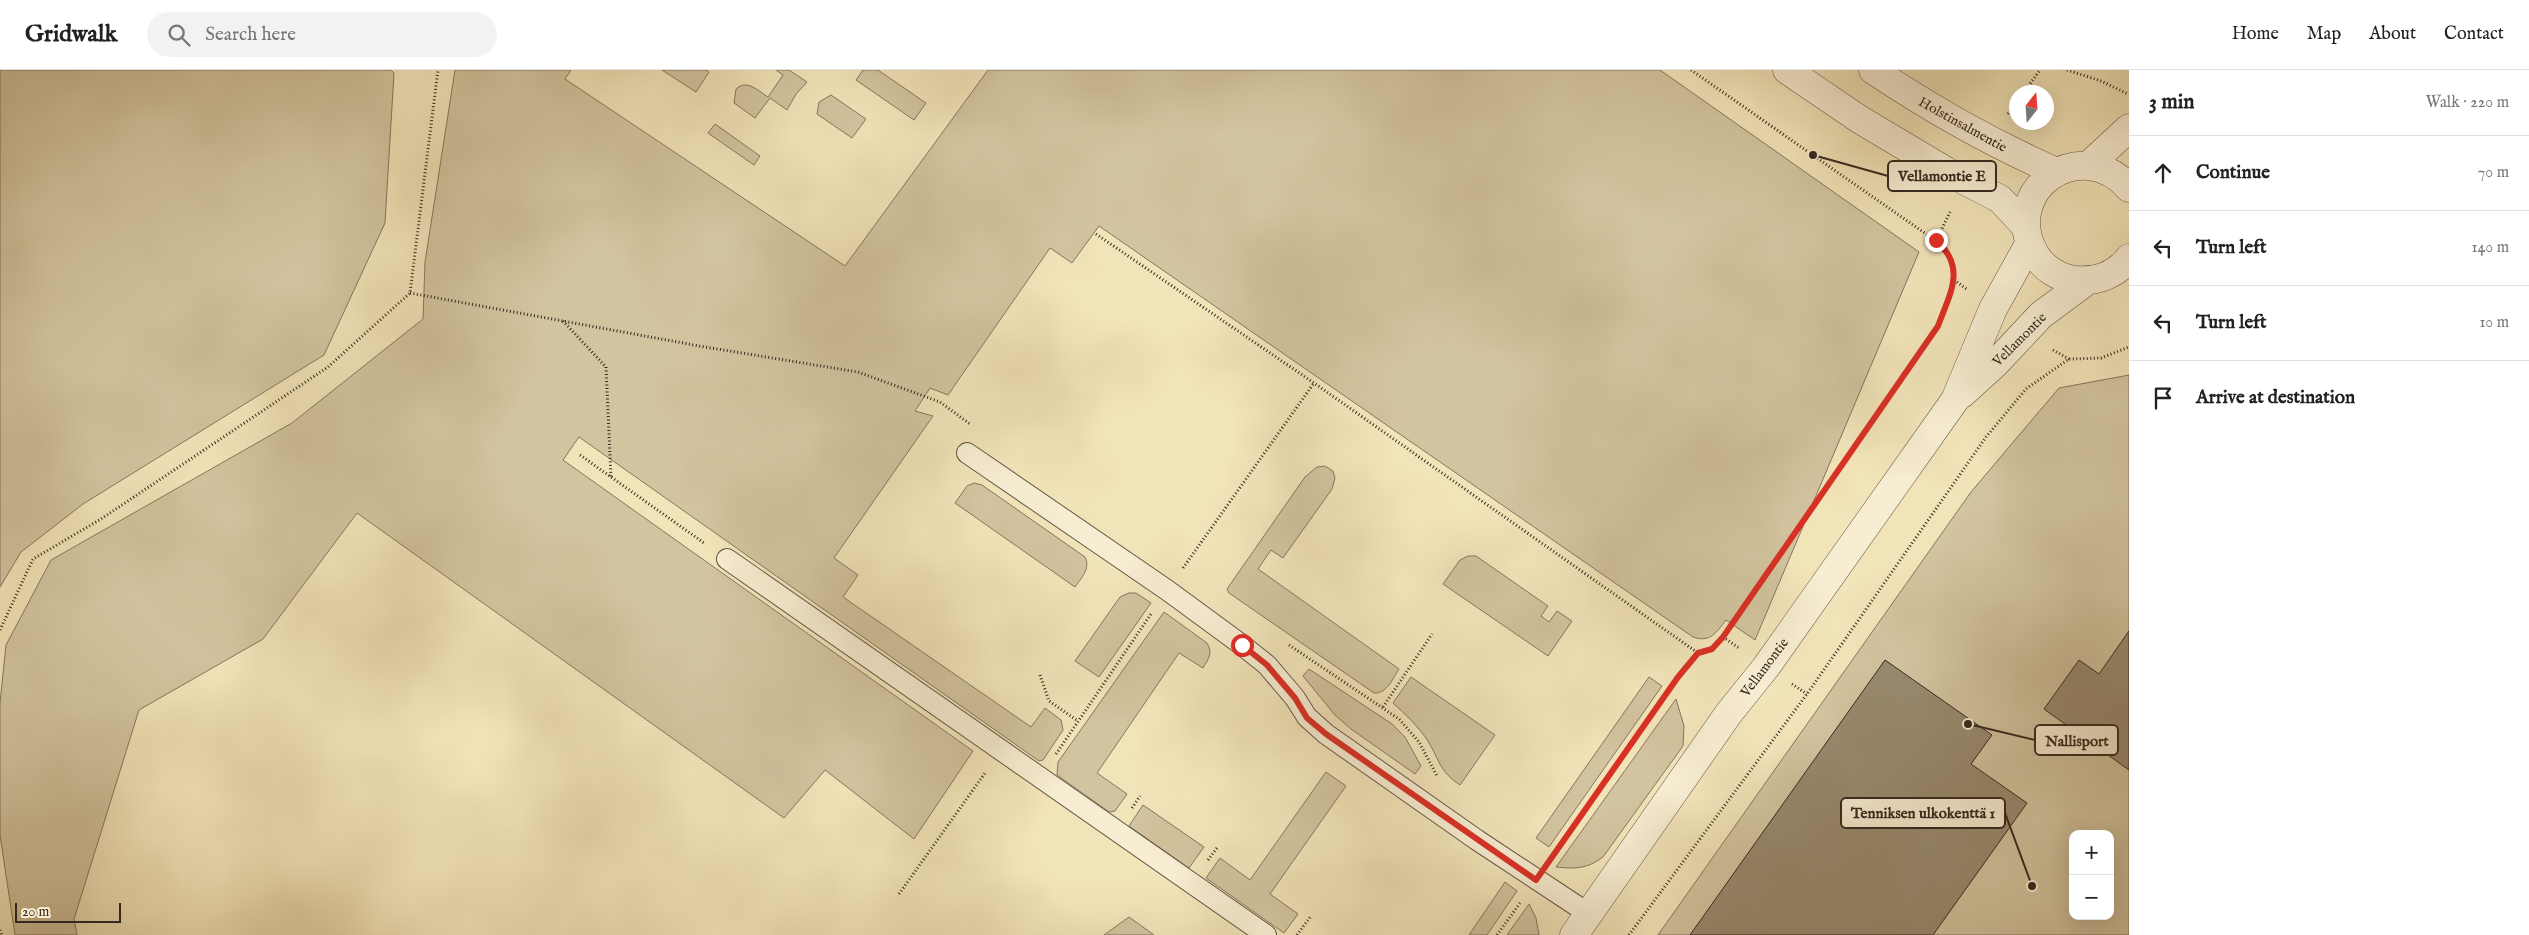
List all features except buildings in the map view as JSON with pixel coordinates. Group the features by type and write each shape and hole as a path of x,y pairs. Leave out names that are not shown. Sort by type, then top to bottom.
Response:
{"street":[{"path":"1787,70 1859,119 1946,171 2000,199 2027,235 2038,258 2049,270 2067,279 2107,281"},
{"name":"Holstinsalmentie","path":"1873,70 1909,94 1990,139 2057,172"},
{"path":"2089,166 2129,128"},
{"path":"2057,172 2072,166 2089,166 2106,170 2120,178 2129,188"},
{"name":"Vellamontie","path":"1581,925 1729,713 1766,667 1955,400 1993,309 2027,235 2027,210 2033,195 2043,182 2057,172"},
{"name":"Vellamontie","path":"1955,400 1995,364 2041,315 2107,281 2129,258"}],"lane":[{"path":"967,453 1167,590 1242,645 1267,665 1295,698 1307,718 1326,734 1536,880 1581,925"},
{"path":"727,559 1266,935"}],"path":[{"path":"1497,935 1678,677 1698,653 1712,649 1723,637 1938,326 1954,280 1954,265 1947,250 1936,240 1691,70"},
{"path":"2029,85 2040,70"},
{"path":"2067,70 2101,80 2129,95"},
{"path":"0,630 33,560 101,520 328,367 410,293 437,71"},
{"path":"1990,139 2009,112"},
{"path":"1936,240 1966,180"},
{"path":"1096,234 1314,383 1698,653"},
{"path":"562,320 606,367 611,478"},
{"path":"1629,935 1807,694 1986,437 2026,389 2069,359 2101,358 2129,347"},
{"path":"580,456 727,559"},
{"path":"1383,706 1432,634"},
{"path":"1040,675 1049,701 1078,721"},
{"path":"898,894 1001,750"},
{"path":"1297,935 1311,916"},
{"path":"0,930 2,935"}],"shaded area":[{"path":"0,70 391,70 394,73 385,223 324,355 83,504 21,552 0,587"},
{"path":"455,70 571,70 565,79 845,266 988,70 1660,70 1919,252 1755,640 1726,620 1712,636 1704,639 1693,637 1099,226 1072,263 1050,248 948,395 930,388 915,411 933,416 834,558 858,575 843,597 1031,727 1045,708 1061,720 1063,730 1043,760 1039,761 579,437 563,460 973,751 914,839 825,770 784,818 357,513 263,639 139,710 74,919 77,935 15,935 0,835 0,703 6,645 51,560 292,423 423,319 425,262"},
{"path":"662,70 706,70 709,72 696,92"},
{"path":"776,70 789,70 807,82 796,94 787,110 770,98 755,118 734,103 736,89 744,85 752,87 768,97 783,75"},
{"path":"863,70 878,70 926,103 914,120 856,80"},
{"path":"831,95 866,119 852,138 817,114 819,102"},
{"path":"715,124 760,156 754,165 708,133"},
{"path":"2129,375 2129,935 1658,935 1971,492 2059,388"},
{"path":"1325,466 1333,471 1335,478 1332,489 1283,558 1271,550 1258,569 1399,669 1389,685 1379,693 1374,693 1229,593 1227,589 1305,477 1317,467"},
{"path":"974,483 982,485 1085,557 1087,561 1086,569 1075,587 955,503 967,486"},
{"path":"1468,556 1476,556 1548,606 1541,616 1549,622 1557,611 1572,621 1548,656 1443,584 1460,560"},
{"path":"1129,593 1136,593 1151,603 1099,677 1075,661 1120,597"},
{"path":"1164,612 1207,643 1210,656 1203,668 1179,653 1097,773 1127,794 1115,811 1109,812 1057,775 1058,762"},
{"path":"1309,669 1392,724 1405,737 1421,766 1415,774 1351,729 1335,715 1303,676"},
{"path":"1411,677 1495,735 1460,785 1444,770 1420,730 1393,703"},
{"path":"1649,677 1662,686 1549,847 1536,838"},
{"path":"1676,699 1684,726 1683,746 1603,857 1592,864 1581,867 1556,867"},
{"path":"1326,772 1346,786 1270,894 1298,914 1284,933 1206,878 1220,858 1250,880"},
{"path":"1143,805 1204,847 1189,868 1129,826"},
{"path":"1505,882 1517,891 1487,935 1469,935"},
{"path":"1529,904 1536,918 1539,935 1507,935"},
{"path":"1129,917 1154,935 1104,935"}],"place":[{"name":"Vellamontie E","path":"1813,155"},
{"name":"Nallisport","path":"1968,724"},
{"name":"Tenniksen ulkokenttä 1","path":"2032,886"}],"route":[{"path":"1242,645 1267,665 1295,698 1307,718 1326,734 1536,880 1678,677 1698,653 1712,649 1723,637 1938,326 1954,280 1954,265 1947,250 1936,240"}]}
